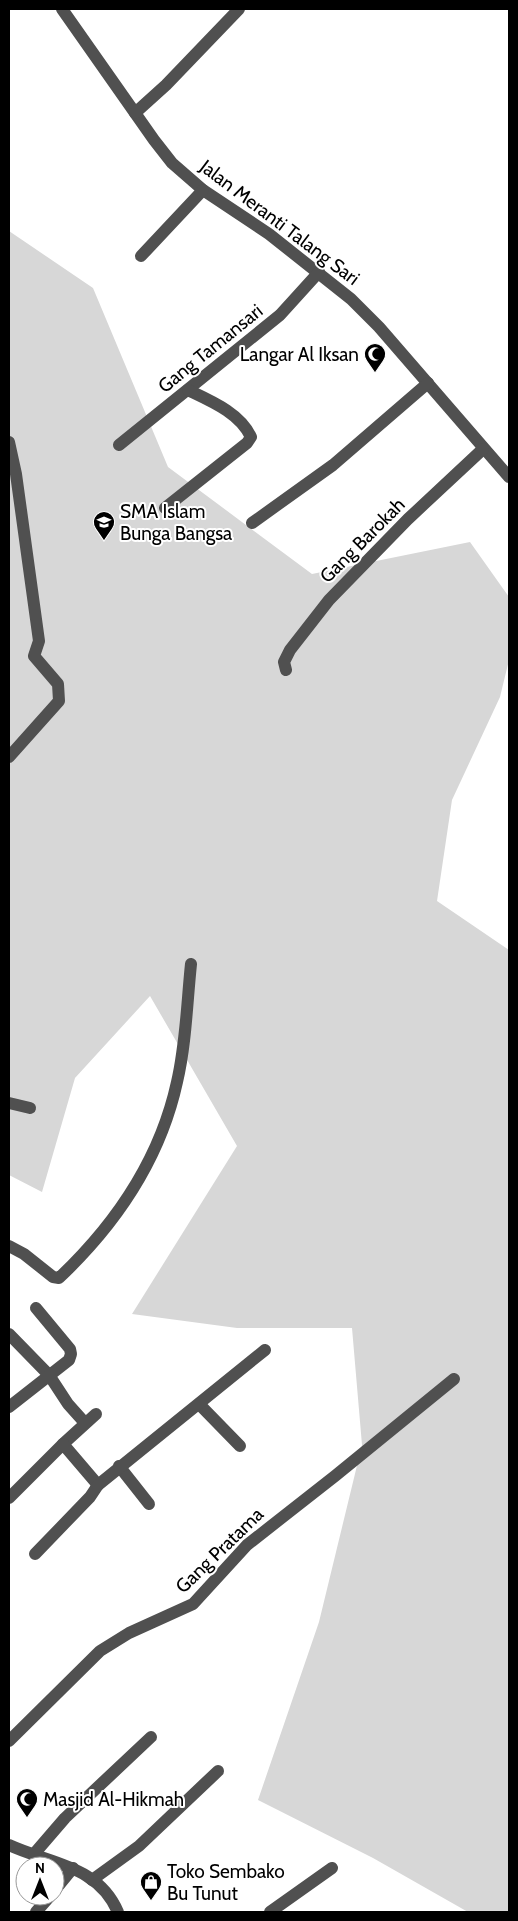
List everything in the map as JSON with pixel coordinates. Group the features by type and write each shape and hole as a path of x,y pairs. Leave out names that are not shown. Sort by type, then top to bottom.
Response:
{"street":[{"name":"Jalan Meranti Talang Sari","path":"62,9 172,162 203,190 268,234 319,272 372,320 509,477"},
{"path":"135,112 166,85 239,9"},
{"path":"141,256 203,190"},
{"name":"Gang Tamansari","path":"119,445 280,315 319,272"},
{"path":"252,523 333,465 428,383"},
{"path":"165,508 247,443 251,437 242,423 220,406 188,390"},
{"path":"9,442 16,474 39,641 34,656 58,684 59,701 9,757"},
{"name":"Gang Barokah","path":"286,670 284,662 290,650 329,600 408,519 484,449"},
{"path":"9,1246 24,1254 53,1277 58,1278 113,1219 138,1184 165,1126 178,1080 191,964"},
{"path":"9,1103 30,1108"},
{"path":"9,1408 69,1360 71,1354 70,1349 36,1308"},
{"path":"9,1334 49,1375 68,1404 85,1423"},
{"path":"35,1554 90,1497 98,1485 119,1466 200,1404 265,1350"},
{"name":"Gang Pratama","path":"9,1741 100,1652 130,1633 193,1604 248,1545 454,1379"},
{"path":"200,1404 240,1446"},
{"path":"9,1498 96,1414"},
{"path":"63,1444 98,1485"},
{"path":"119,1466 149,1504"},
{"path":"34,1854 65,1818 152,1737"},
{"path":"92,1880 139,1846 218,1771"},
{"path":"9,1845 73,1868 106,1890 118,1912"},
{"path":"65,1878 73,1868"},
{"path":"270,1912 332,1868"}],"shaded area":[{"path":"9,231 93,288 168,467 312,574 470,542 509,597 509,660 500,697 452,800 437,901 509,950 509,1912 468,1912 373,1858 258,1800 319,1622 362,1445 352,1328 237,1328 132,1314 237,1146 150,996 75,1078 42,1192 9,1175"}],"place":[{"name":"Langar Al Iksan","path":"375,373"},
{"name":"SMA Islam Bunga Bangsa","path":"104,541"},
{"name":"Masjid Al-Hikmah","path":"27,1818"},
{"name":"Toko Sembako Bu Tunut","path":"151,1901"}]}
